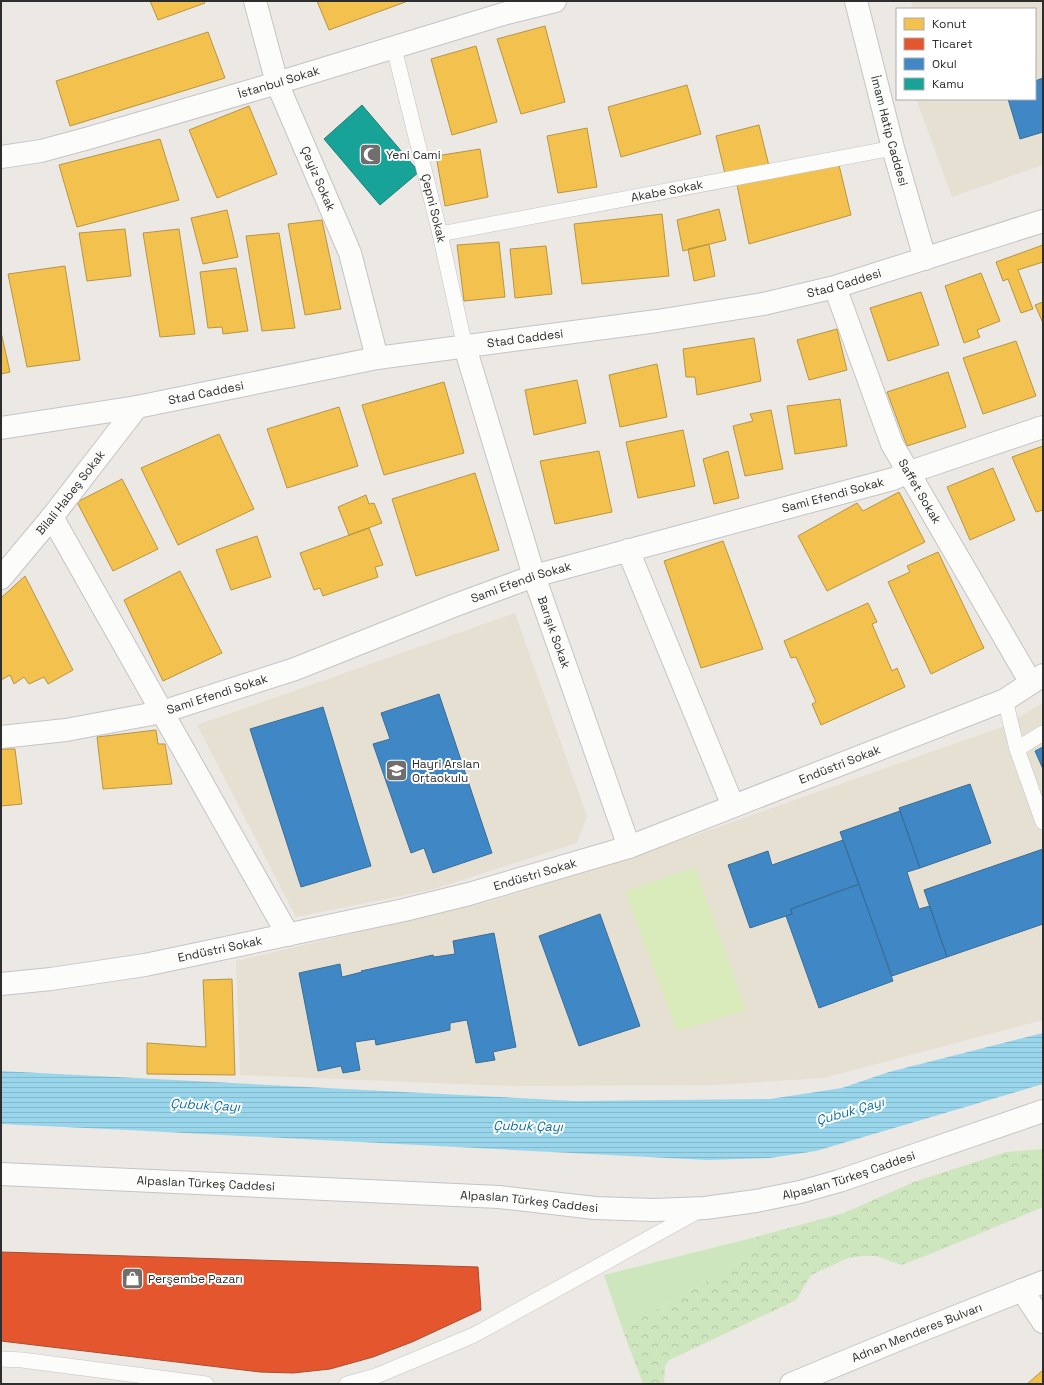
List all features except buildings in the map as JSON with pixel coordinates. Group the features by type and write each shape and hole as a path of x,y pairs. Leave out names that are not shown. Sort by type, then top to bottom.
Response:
{"street":[{"name":"Çeyiz Sokak","path":"256,1 278,83 350,253 377,358"},
{"name":"İstanbul Sokak","path":"1,157 41,151 278,83 394,48 500,7 555,1"},
{"name":"İmam Hatip Caddesi","path":"856,1 893,148 925,259"},
{"name":"Stad Caddesi","path":"1,428 137,407 377,358 465,347 762,304 836,287 1043,221"},
{"name":"Saffet Sokak","path":"836,287 892,444 907,473 1037,679"},
{"name":"Barışık Sokak","path":"465,347 534,576 629,847"},
{"name":"Bilali Habeş Sokak","path":"1,578 52,517 137,407"},
{"name":"Sami Efendi Sokak","path":"1,737 66,730 162,712 295,669 453,606 534,576 893,479 1043,427"},
{"path":"52,517 288,935"},
{"path":"628,550 733,806"},
{"name":"Endüstri Sokak","path":"1,984 51,979 145,965 404,910 469,894 629,847 1005,700 1037,679"},
{"name":"Alpaslan Türkeş Caddesi","path":"1,1174 499,1197 595,1208 654,1210 705,1208 771,1198 800,1192 839,1181 1043,1111"},
{"name":"Adnan Menderes Bulvarı","path":"791,1384 1043,1282"},
{"path":"1022,1290 1043,1322"}],"lane":[{"name":"Çepni Sokak","path":"394,48 440,234 465,347"},
{"name":"Akabe Sokak","path":"440,234 893,148"},
{"path":"1005,700 1017,749 1043,822"},
{"path":"1017,749 1043,733"},
{"path":"347,1384 376,1376 474,1335 705,1208"},
{"path":"1,1358 206,1384"}],"shaded area":[{"path":"912,1 1043,1 1043,165 952,197 916,100 1036,100 1036,8 911,8"},
{"name":"Hayri Arslan Ortaokulu","path":"515,613 587,816 577,843 431,890 296,917 197,725"},
{"path":"1043,703 1043,1020 824,1078 717,1085 508,1086 240,1075 236,961 495,900 633,857 1002,727"}],"green space":[{"path":"695,867 746,1010 677,1031 625,892"},
{"path":"1043,1149 1043,1207 901,1265 877,1256 848,1258 811,1275 796,1300 669,1360 665,1366 664,1384 643,1384 622,1328 687,1293 745,1258 754,1249 756,1237 844,1213 914,1182 1006,1152"},
{"path":"756,1237 754,1249 745,1258 687,1293 622,1328 604,1275"}],"water":[{"name":"Çubuk Çayı","path":"1043,1033 1043,1084 816,1151 770,1158 707,1160 1,1124 1,1071 575,1101 770,1099 842,1088 889,1072"}],"place":[{"name":"Yeni Cami","path":"371,155"},
{"name":"Hayri Arslan Ortaokulu","path":"396,771"},
{"name":"Perşembe Pazarı","path":"132,1279"}]}
